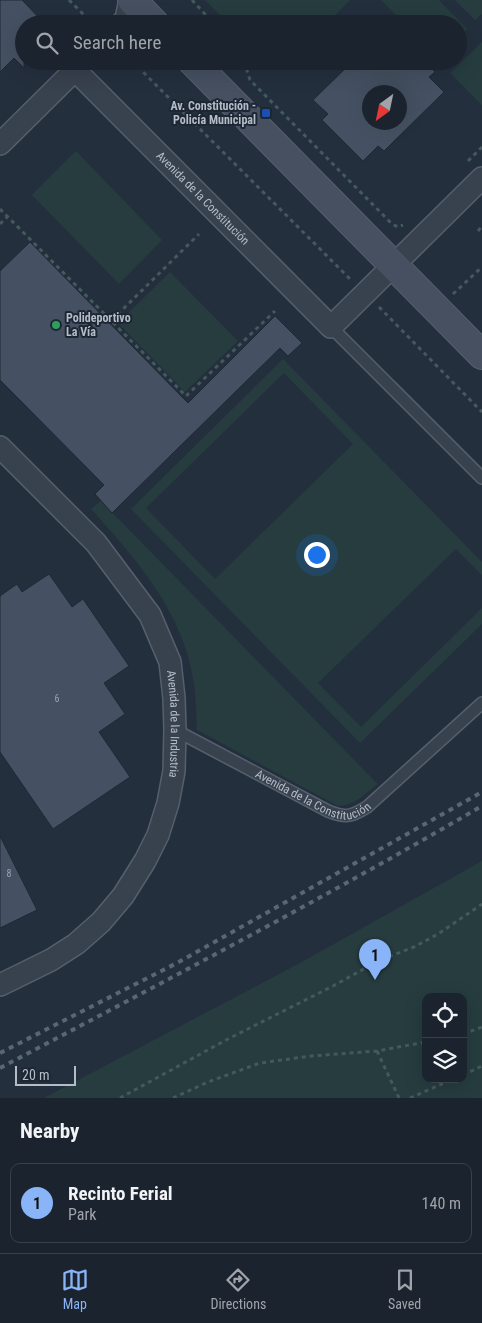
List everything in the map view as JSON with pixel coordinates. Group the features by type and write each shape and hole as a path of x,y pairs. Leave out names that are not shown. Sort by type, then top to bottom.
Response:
{"street":[{"path":"127,15 131,0"},
{"path":"131,0 146,15"},
{"path":"158,0 166,15"},
{"path":"0,144 76,70"},
{"name":"Avenida de la Constitución","path":"84,70 331,327"},
{"path":"201,70 482,355"},
{"path":"210,70 230,92 246,117"},
{"path":"331,327 393,265 479,188"},
{"name":"Avenida de la Industria","path":"0,448 96,543 150,615 170,662 175,730 174,771 168,803 158,835 145,862 123,896 101,922 76,944 51,960 0,985"}],"lane":[{"name":"Avenida de la Constitución","path":"331,327 482,478"},
{"name":"Avenida de la Constitución","path":"175,730 328,811 340,816 354,816 367,808 482,703"}],"path":[{"path":"69,0 83,15"},
{"path":"192,0 206,15"},
{"path":"141,70 482,412"},
{"path":"247,70 250,80 392,224 398,227 410,220"},
{"path":"461,168 482,147"},
{"path":"0,209 186,396 275,311"},
{"path":"0,224 8,216"},
{"path":"478,231 482,226"},
{"path":"112,320 199,234"},
{"path":"120,1098 226,1040 380,960 438,934 482,904"},
{"path":"467,1033 482,1027"},
{"path":"173,1098 208,1082 260,1064 311,1056 377,1051 422,1043"},
{"path":"377,1051 398,1098"},
{"path":"467,1073 482,1066"},
{"path":"410,1098 444,1083"}],"green space":[{"path":"205,0 350,0 336,15 220,15"},
{"path":"381,0 439,0 453,15 396,15"},
{"path":"455,0 482,0 482,14 475,20"},
{"path":"482,42 482,105 450,73 453,70 467,70 467,57"},
{"path":"76,151 162,240 119,284 32,195"},
{"path":"170,272 238,341 185,392 118,323"},
{"path":"283,359 482,562 482,575 456,549 318,683 361,727 482,608 482,624 360,743 131,509","holes":["284,373 353,444 215,579 146,508"]},
{"path":"101,501 378,784 355,801 338,806 197,730 194,684 189,658 180,634 156,589 125,548 91,509"},
{"path":"482,861 482,1098 44,1098 300,963"}],"building":[{"path":"0,0 22,0 36,15 15,15 15,59 0,72"},
{"path":"344,70 433,70 435,72 429,77 444,92 407,128 407,85 362,85 362,130 405,130 384,151 378,146 363,161 322,120 328,114 313,100"},
{"name":"Polideportivo La Vía","path":"30,242 188,403 275,316 302,343 288,356 280,348 112,513 95,494 104,485 0,380 0,271"},
{"path":"49,574 72,607 83,599 129,666 104,683 125,714 99,732 130,777 53,829 0,752 0,596 17,584 22,592"},
{"path":"0,836 37,910 0,928"}],"railway":[{"path":"0,1053 177,963 482,792"},
{"path":"0,1068 303,907 482,806"}],"place":[{"name":"Av. Constitución - Policía Municipal","path":"266,113"},
{"name":"Polideportivo La Vía","path":"56,325"},
{"name":"Recinto Ferial","path":"375,980"}]}
